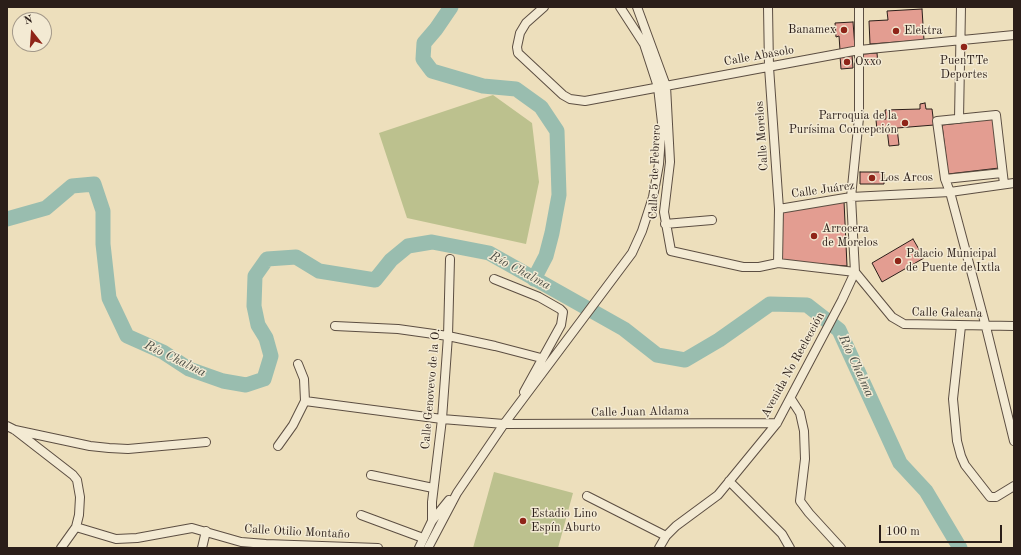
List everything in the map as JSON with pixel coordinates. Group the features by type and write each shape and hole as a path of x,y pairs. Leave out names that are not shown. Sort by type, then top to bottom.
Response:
{"street":[{"name":"Calle Abasolo","path":"544,7 536,12 526,22 517,40 518,53 563,95 576,100 585,101 859,50 1014,35"},
{"path":"620,7 647,43"},
{"path":"428,548 457,493 504,424 632,253 642,231 653,196 662,140 662,86 647,43 637,7"},
{"name":"Calle Morelos","path":"768,7 769,67 779,209 778,263"},
{"path":"855,272 850,197 859,118 859,7"},
{"path":"959,119 961,7"},
{"name":"Calle 5 de Febrero","path":"662,86 670,162 664,212 670,248 673,252 743,267 759,267 778,263 855,272"},
{"path":"1004,184 996,115 937,121 945,179 950,192 986,326 1014,441"},
{"path":"945,179 1002,173"},
{"name":"Calle Juárez","path":"779,209 850,197 950,192 1014,183"},
{"path":"665,224 712,220"},
{"name":"Calle Genovevo de la O.","path":"432,521 433,488 442,419 448,336 450,259"},
{"name":"Calle Galeana","path":"855,272 897,322 904,324 962,326 1014,326"},
{"name":"Avenida No Reelección","path":"659,548 666,536 676,526 718,495 777,423 842,300 855,272"},
{"path":"494,279 539,297 560,309 564,318 557,334 541,358 515,409"},
{"path":"335,326 398,329 448,336 541,358"},
{"path":"962,326 953,399 957,441 961,456 965,465 990,497 996,497 1014,486"},
{"path":"278,446 293,425 305,401 304,379 298,364"},
{"path":"791,398 800,413 804,432 805,459 800,501 841,548"},
{"name":"Calle Juan Aldama","path":"305,401 442,419 504,424 777,423"},
{"path":"7,426 15,430 73,475 77,480 80,497 76,527 61,548"},
{"path":"15,430 90,446 109,448 128,449 206,442"},
{"path":"371,476 433,488"},
{"path":"729,482 782,534 790,548"},
{"path":"419,548 432,521 457,493"},
{"path":"587,496 666,536"},
{"path":"361,515 423,538"},
{"name":"Calle Otilio Montaño","path":"76,527 116,539 126,540 188,528 206,531 241,545 266,544 378,548"},
{"path":"202,548 206,531"}],"green space":[{"path":"493,95 532,123 539,182 526,244 407,218 379,133"},
{"name":"Estadio Lino Espín Aburto","path":"494,472 573,493 558,548 473,548"}],"building":[{"name":"Elektra","path":"922,9 924,40 870,44 869,21 888,20 887,11"},
{"name":"Banamex","path":"853,22 855,48 840,50 839,36 836,37 835,23"},
{"path":"877,53 878,64 864,65 863,54"},
{"name":"Oxxo","path":"852,55 853,68 841,69 840,56"},
{"name":"Parroquia de la Purísima Concepción","path":"925,103 926,109 932,109 934,125 897,128 899,145 889,146 887,129 877,130 876,120 886,119 885,110 920,109 920,104"},
{"path":"993,119 999,168 948,174 942,125"},
{"name":"Los Arcos","path":"860,172 884,172 884,184 860,184"},
{"name":"Arrocera de Morelos","path":"844,201 847,266 782,261 781,210"},
{"name":"Palacio Municipal de Puente de Ixtla","path":"913,239 924,258 882,282 872,263"}],"waterway":[{"path":"451,7 436,29 424,43 423,59 432,71 483,86 516,89 541,107 557,131 559,195 546,256 534,279"},
{"name":"Río Chalma","path":"7,219 46,208 72,186 94,184 103,211 103,244 109,298 127,336 163,352 189,369 223,381 246,385 264,379 271,356 266,338 258,325 254,306 255,276 267,259 296,257 319,271 375,280 391,260 408,246 432,242 489,253 624,329 657,355 685,360 719,340 770,304 807,305 839,330 900,463 926,491 960,548"}],"place":[{"name":"Banamex","path":"844,30"},
{"name":"Elektra","path":"896,31"},
{"name":"PuenTTe Deportes","path":"964,47"},
{"name":"Oxxo","path":"847,62"},
{"name":"Parroquia de la Purísima Concepción","path":"905,123"},
{"name":"Los Arcos","path":"872,178"},
{"name":"Arrocera de Morelos","path":"814,236"},
{"name":"Palacio Municipal de Puente de Ixtla","path":"898,261"},
{"name":"Estadio Lino Espín Aburto","path":"523,521"}]}
